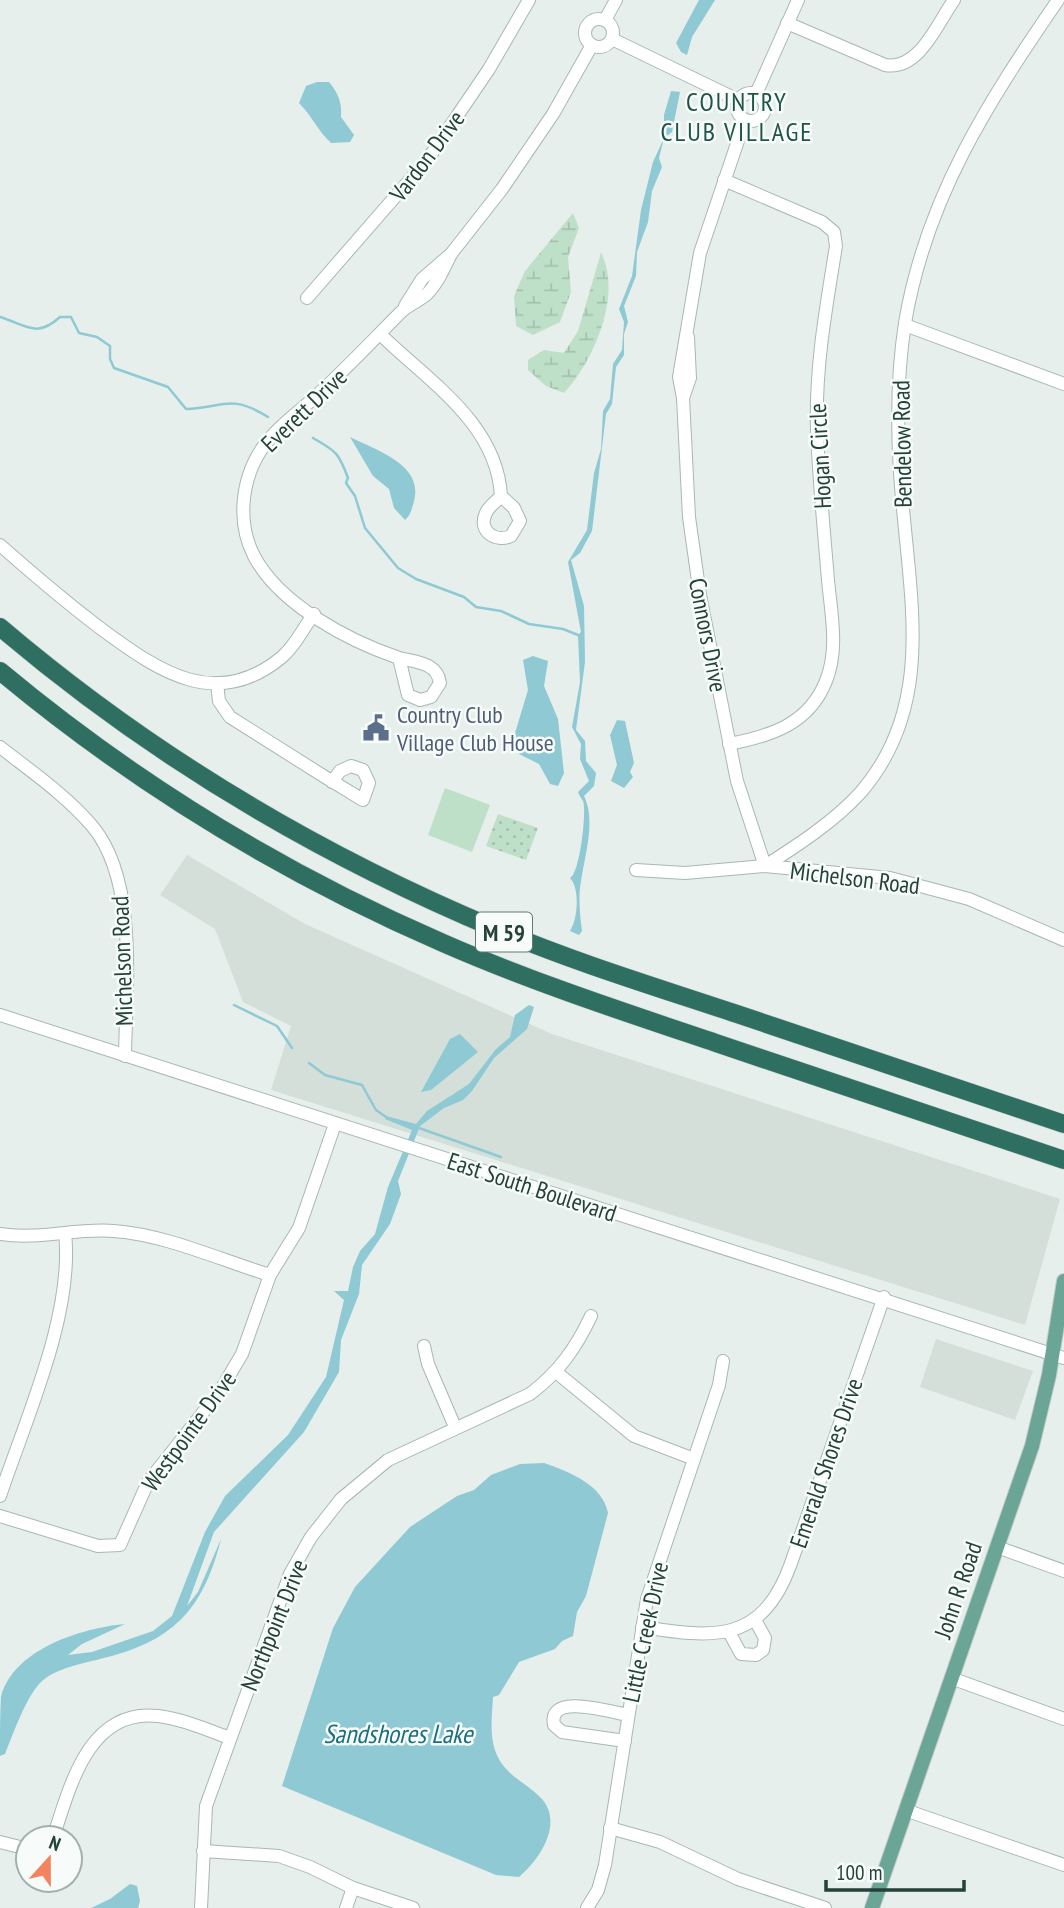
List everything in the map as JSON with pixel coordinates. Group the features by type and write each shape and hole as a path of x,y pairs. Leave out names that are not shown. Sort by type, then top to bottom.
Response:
{"highway":[{"name":"M 59","path":"0,627 86,696 201,775 315,842 421,896 578,961 1064,1124"},
{"name":"M 59","path":"0,671 106,753 218,826 341,895 418,932 582,998 1064,1160"}],"main road":[{"name":"John R Road","path":"872,1908 1032,1446 1058,1356 1064,1281"}],"street":[{"name":"Vardon Drive","path":"307,298 428,159 489,69 529,0"},
{"path":"605,20 616,0"},
{"path":"756,94 798,0"},
{"path":"787,23 885,65 902,66 914,58 954,0"},
{"name":"Bendelow Road","path":"765,866 837,814 862,791 893,744 909,696 915,645 904,518 899,411 905,326 926,242 962,149 989,102 1058,0"},
{"path":"595,19 605,20 613,30 612,39 605,46 592,46 586,38 586,28 595,19"},
{"path":"612,39 738,100"},
{"name":"Everett Drive","path":"399,658 361,644 282,591 256,560 244,527 245,488 254,462 268,440 404,310 432,288 451,254 519,165 553,114 592,46"},
{"path":"747,93 756,94 764,103 764,112 758,119 746,120 738,114 738,100 747,93"},
{"name":"Connors Drive","path":"746,120 700,253 687,334 679,361 692,548 729,744 746,815 765,866"},
{"name":"Hogan Circle","path":"724,180 822,222 834,232 836,246 820,339 817,409 833,636 830,668 815,702 793,723 758,739 729,744"},
{"path":"905,326 1064,384"},
{"path":"380,334 479,430 495,459 501,496"},
{"path":"0,545 76,610 156,668 187,680 217,683 253,675 282,657 314,614"},
{"path":"217,683 219,701 230,717 332,782"},
{"name":"Michelson Road","path":"0,747 76,809 95,830 117,871 124,928 125,1056"},
{"name":"Michelson Road","path":"636,870 685,873 765,866 890,878 985,904 1064,940"},
{"name":"East South Boulevard","path":"0,1015 398,1145 884,1297 1058,1356"},
{"name":"Westpointe Drive","path":"0,1516 98,1546 120,1545 148,1482 233,1370 248,1338 270,1275 299,1228 335,1124"},
{"path":"0,1234 31,1237 98,1230 134,1234 270,1275"},
{"path":"0,1496 63,1306 67,1265 65,1233"},
{"name":"Emerald Shores Drive","path":"642,1627 705,1635 729,1632 755,1620 772,1604 785,1580 884,1297"},
{"name":"Northpoint Drive","path":"201,1908 206,1807 290,1574 319,1526 341,1499 374,1470 407,1449 530,1394 556,1372 576,1348 591,1316"},
{"path":"424,1346 428,1364 455,1427"},
{"name":"Little Creek Drive","path":"587,1908 598,1889 605,1865 642,1627 656,1567 719,1385 723,1361"},
{"path":"556,1372 634,1436 694,1459"},
{"path":"997,1547 1064,1571"},
{"path":"729,1632 741,1654 756,1655 763,1650 765,1639 755,1620"},
{"path":"951,1678 1064,1719"},
{"path":"625,1741 562,1732 554,1725 553,1719 556,1711 565,1705 628,1715"},
{"path":"58,1824 80,1762 91,1745 111,1727 133,1718 156,1716 183,1721 230,1738"},
{"path":"905,1810 1064,1865"},
{"path":"610,1828 648,1838 738,1879 825,1908"},
{"path":"203,1852 279,1856 310,1867 353,1888 413,1908"},
{"path":"346,1908 353,1888"}],"shaded area":[{"path":"187,855 305,924 552,1034 1060,1199 1025,1325 271,1090 291,1026 243,1002 215,929 160,895"},
{"path":"936,1339 1033,1371 1015,1420 920,1387"}],"green space":[{"path":"573,213 579,228 568,257 571,292 560,322 533,335 516,326 514,296 525,271"},
{"path":"601,253 609,288 602,327 585,364 564,393 546,386 528,370 528,360 544,350 564,353 578,331"},
{"path":"445,788 490,805 472,852 428,835"},
{"path":"498,814 538,828 526,860 486,846"}],"water":[{"path":"699,0 715,0 692,37 687,55 681,52 676,43"},
{"path":"329,82 337,94 341,117 354,135 350,142 331,143 299,103 306,86"},
{"path":"671,91 680,92 672,132 664,138 664,115"},
{"path":"664,138 659,158 662,167 652,191 648,222 637,252 636,276 624,306 628,322 624,334 624,355 616,367 612,404 606,414 592,531 580,553 571,560 584,606 585,662 576,730 585,741 586,761 596,773 594,786 584,796 589,827 580,887 582,931 579,935 570,931 577,904 570,878 574,874 580,854 583,828 584,806 578,792 589,781 580,759 581,744 572,727 580,682 578,635 581,632 568,562 587,530 594,473 601,449 603,411 610,399 613,364 622,350 624,322 619,309 632,276 641,210 653,162"},
{"path":"350,437 395,460 412,477 414,501 405,520 394,508 389,489 373,476"},
{"path":"533,656 548,661 544,686 558,719 564,773 558,786 550,784 539,764 519,754 512,743 528,690 523,660"},
{"path":"617,720 625,721 634,763 630,772 633,777 624,788 611,781 617,765 610,735"},
{"path":"529,1005 534,1007 527,1029 494,1058 472,1091 463,1100 444,1108 420,1126 398,1181 401,1194 390,1224 362,1265 359,1294 341,1340 339,1372 304,1432 214,1532 187,1606 198,1592 221,1539 205,1586 194,1604 181,1620 147,1643 125,1652 69,1667 47,1677 30,1697 5,1754 0,1756 1,1697 8,1680 19,1666 51,1644 70,1636 125,1624 82,1644 68,1655 92,1652 153,1631 172,1616 205,1532 225,1496 288,1435 326,1377 344,1300 334,1291 348,1291 353,1267 360,1251 375,1234 388,1187 412,1130 385,1119 386,1116 416,1124 427,1111 469,1084 496,1049 510,1037 515,1015"},
{"path":"460,1034 478,1052 431,1090 421,1092 450,1039"},
{"name":"Sandshores Lake","path":"544,1463 574,1475 592,1487 605,1503 608,1513 586,1596 577,1612 573,1636 562,1641 555,1649 519,1662 499,1695 493,1697 492,1729 496,1753 509,1772 540,1797 550,1818 547,1840 535,1860 519,1877 496,1875 282,1786 333,1628 355,1587 410,1527 457,1496 474,1490 491,1475 520,1464"},
{"path":"130,1884 137,1886 140,1901 138,1908 91,1908 110,1899"}],"waterway":[{"path":"0,317 38,329 60,317 71,317 79,333 97,337 110,346 110,359 114,368 168,387 186,409 235,404 244,405 268,417"},
{"path":"313,438 331,449 338,457 365,528 398,568 416,579 464,597 476,607 501,611 529,624 563,629 578,635"},
{"path":"234,1005 277,1026 292,1048"},
{"path":"309,1063 325,1075 362,1085 376,1110 386,1117"},
{"path":"419,1128 501,1157"}],"place":[{"name":"Country Club Village Club House","path":"376,728"}],"district":[{"name":"COUNTRY CLUB VILLAGE","path":"737,116"}]}
